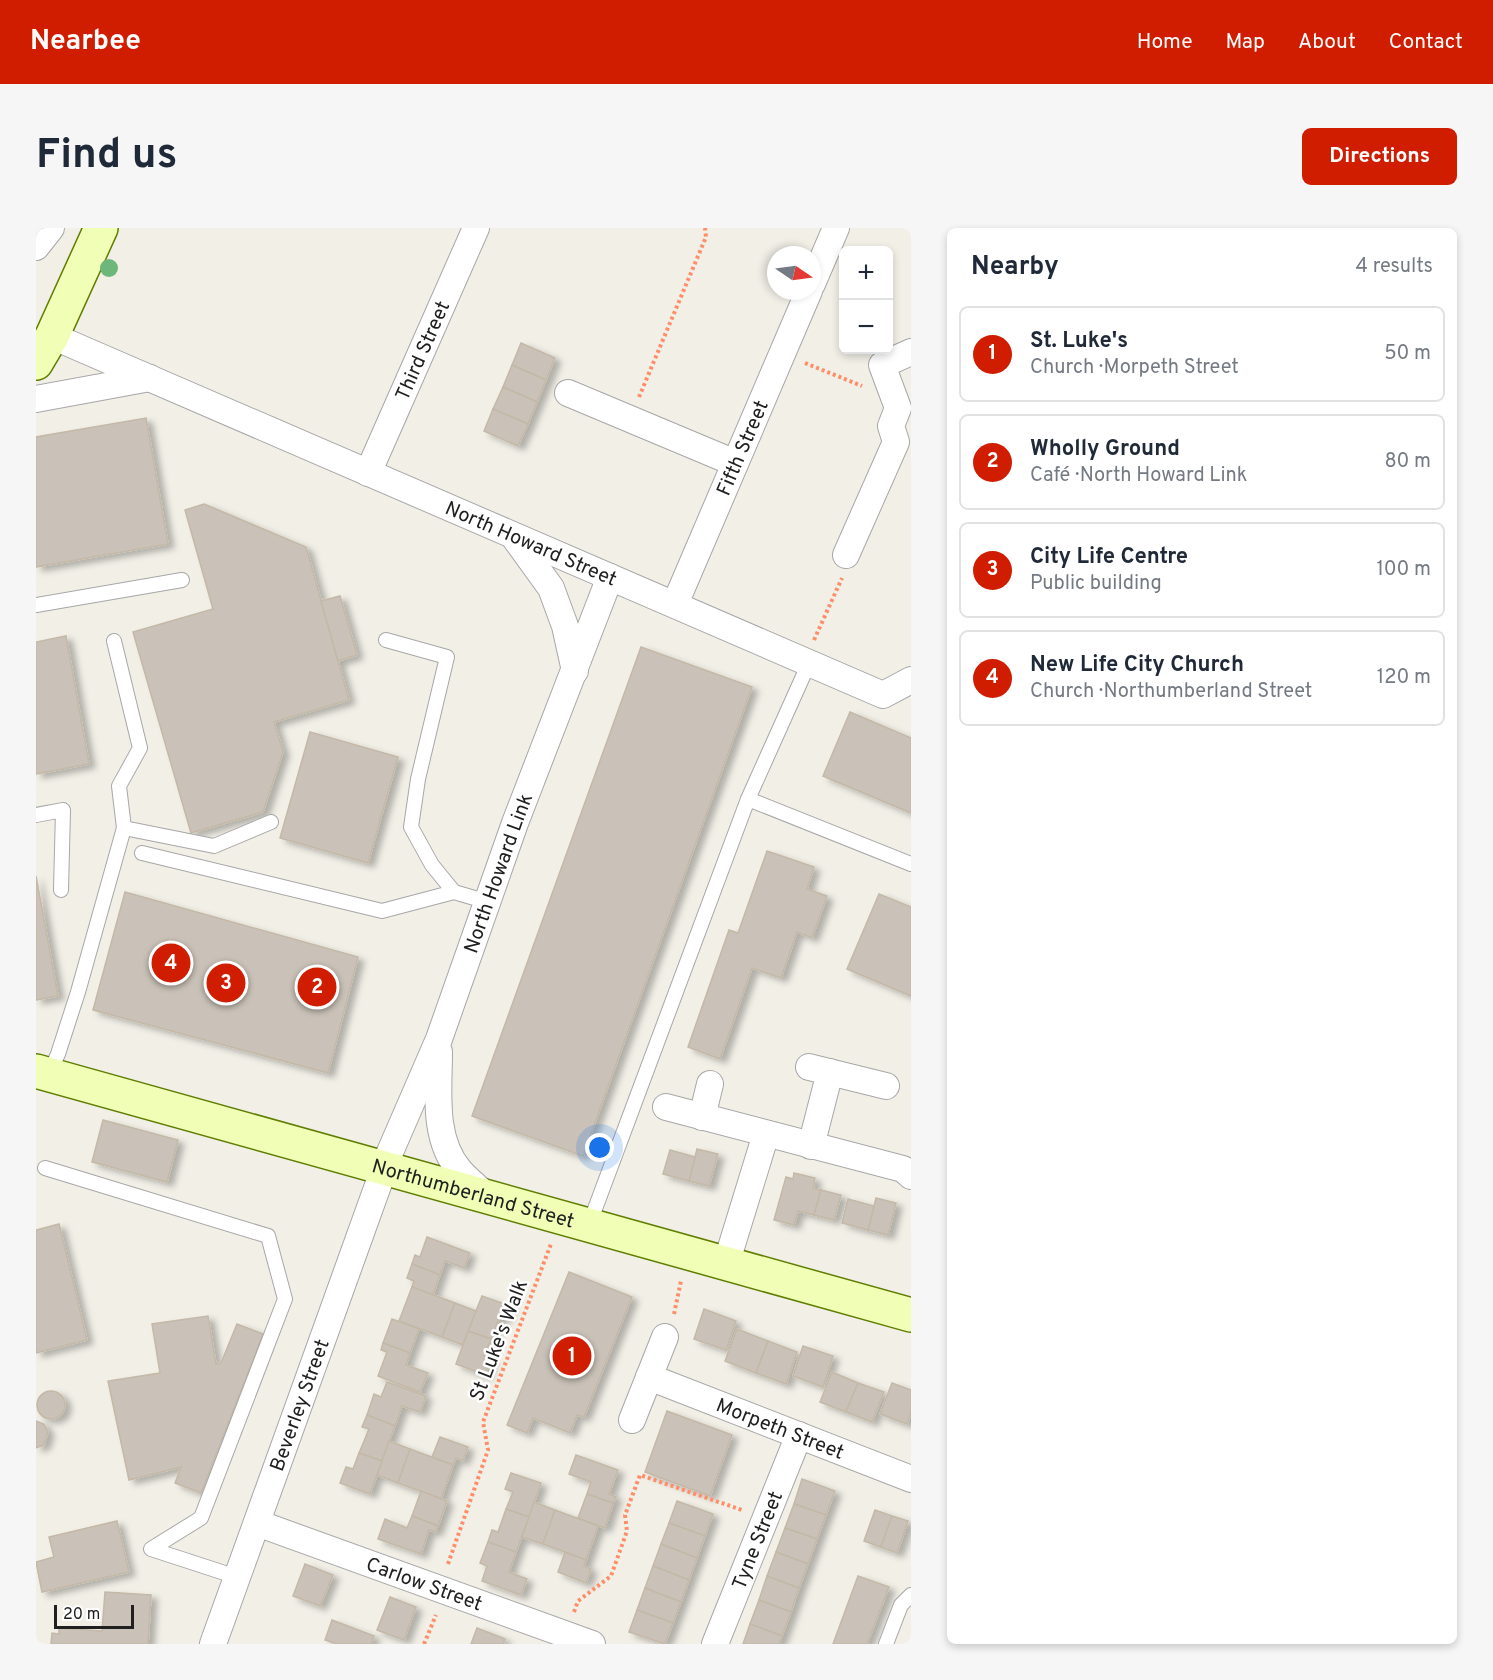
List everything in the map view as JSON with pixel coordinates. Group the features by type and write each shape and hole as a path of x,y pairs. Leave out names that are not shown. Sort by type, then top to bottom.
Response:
{"main road":[{"path":"44,350 100,228"},
{"name":"Northumberland Street","path":"42,1072 911,1315"}],"street":[{"path":"36,247 51,228"},
{"name":"Third Street","path":"368,473 476,228"},
{"path":"821,263 836,228"},
{"name":"Fifth Street","path":"675,604 805,300"},
{"name":"North Howard Street","path":"44,350 150,378 883,695 911,680"},
{"path":"846,555 896,442 891,426 898,408 882,365 911,352"},
{"path":"36,399 150,378"},
{"path":"568,393 735,464"},
{"path":"513,536 551,588 565,626 575,671"},
{"name":"North Howard Link","path":"385,1167 439,1039 610,577"},
{"path":"439,1039 441,1131 449,1154 459,1170 488,1197"},
{"path":"811,1146 820,1069 886,1086"},
{"path":"702,1117 710,1084"},
{"path":"666,1107 903,1169 911,1176"},
{"path":"726,1264 766,1134"},
{"name":"Beverley Street","path":"213,1644 385,1167"},
{"path":"632,1420 665,1337"},
{"name":"Morpeth Street","path":"649,1377 911,1479"},
{"name":"Tyne Street","path":"715,1644 799,1435"},
{"name":"Carlow Street","path":"257,1523 446,1591 554,1636 592,1644"}],"lane":[{"path":"36,605 182,580"},
{"path":"386,640 447,657 418,779 411,827 432,865 454,892"},
{"path":"42,1072 58,1054 78,992 124,828 119,786 140,748 114,641"},
{"path":"575,1222 748,799 809,663"},
{"path":"748,799 911,864"},
{"path":"36,815 63,810 61,890"},
{"path":"124,828 214,846 272,822"},
{"path":"142,854 381,911 454,892 488,902"},
{"path":"45,1168 268,1236 285,1299 201,1518 151,1549 237,1577"},
{"path":"886,1644 901,1605 911,1595"}],"path":[{"path":"629,419 706,237 705,228"},
{"path":"782,353 867,388 889,382"},
{"path":"809,663 814,641 848,564 846,555"},
{"name":"St Luke's Walk","path":"424,1644 446,1591 447,1566 455,1538 488,1450 483,1422 575,1222"},
{"path":"665,1337 678,1304 678,1288 692,1255"},
{"path":"554,1636 578,1601 611,1576 627,1531 625,1515 640,1475 765,1518"}],"building":[{"path":"521,343 555,358 546,380 512,365"},
{"path":"512,365 546,380 537,402 503,387"},
{"path":"503,387 537,402 528,424 493,409"},
{"path":"493,409 528,424 518,446 484,431"},
{"path":"146,418 168,544 36,567 36,437"},
{"path":"204,504 306,547 349,700 274,722 283,752 263,812 191,833 133,632 213,609 185,510"},
{"path":"340,596 357,655 338,661 321,601"},
{"path":"66,636 89,764 36,774 36,642"},
{"path":"641,647 752,687 583,1156 472,1116"},
{"path":"850,712 911,738 911,813 823,776"},
{"path":"310,732 398,757 368,863 280,838"},
{"path":"767,851 814,867 807,889 827,896 812,938 797,932 781,978 752,968 720,1059 688,1047 729,930 738,933"},
{"path":"36,876 58,996 36,1000"},
{"path":"125,892 358,957 328,1073 93,1010"},
{"path":"879,894 911,907 911,996 847,969"},
{"path":"103,1120 178,1140 167,1182 92,1162"},
{"path":"697,1149 718,1154 709,1186 689,1181"},
{"path":"670,1150 695,1157 689,1181 663,1174"},
{"path":"794,1173 815,1178 813,1188 821,1190 814,1215 798,1211 794,1225 774,1220 786,1177 793,1179"},
{"path":"821,1190 841,1195 834,1220 814,1215"},
{"path":"876,1198 896,1203 888,1235 868,1230"},
{"path":"848,1199 874,1206 868,1230 842,1223"},
{"path":"59,1224 87,1340 36,1353 36,1230"},
{"path":"427,1237 470,1253 464,1268 445,1261 440,1275 412,1264 415,1255 420,1257"},
{"path":"412,1264 440,1275 433,1295 412,1287 414,1281 407,1278"},
{"path":"569,1272 632,1297 584,1417 577,1415 570,1433 533,1418 527,1433 507,1425"},
{"path":"412,1287 455,1303 442,1337 399,1321"},
{"path":"482,1296 510,1306 505,1318 500,1316 491,1339 468,1331"},
{"path":"455,1303 476,1311 463,1345 442,1337"},
{"path":"704,1309 736,1321 726,1350 694,1339"},
{"path":"208,1316 216,1364 221,1363 237,1324 263,1334 201,1493 175,1483 181,1467 129,1480 108,1381 160,1373 152,1324"},
{"path":"392,1319 419,1329 410,1353 383,1343"},
{"path":"737,1329 768,1341 756,1373 725,1361"},
{"path":"468,1331 491,1339 484,1356 491,1359 485,1375 456,1364"},
{"path":"768,1341 797,1352 786,1384 756,1373"},
{"path":"383,1343 410,1353 406,1365 428,1373 420,1392 378,1376 387,1352 381,1350"},
{"path":"803,1346 833,1356 823,1387 793,1376"},
{"path":"832,1372 858,1383 846,1412 820,1402"},
{"path":"387,1382 426,1396 420,1412 402,1406 395,1426 367,1415 374,1394 381,1397"},
{"path":"858,1383 884,1392 872,1422 846,1412"},
{"path":"892,1383 911,1390 911,1413 907,1424 880,1414"},
{"path":"51,1391 61,1395 65,1405 61,1415 51,1419 41,1415 37,1405 41,1395"},
{"path":"667,1411 732,1435 710,1496 645,1472"},
{"path":"367,1415 395,1426 382,1461 359,1453 369,1429 362,1427"},
{"path":"36,1421 44,1424 48,1432 44,1445 36,1448"},
{"path":"440,1437 468,1447 463,1461 456,1458 453,1465 432,1457"},
{"path":"389,1441 410,1449 398,1483 377,1475"},
{"path":"410,1449 453,1465 441,1499 398,1483"},
{"path":"359,1453 382,1461 370,1494 340,1483 346,1467 353,1469"},
{"path":"576,1455 618,1470 609,1494 616,1497 613,1503 587,1494 591,1482 569,1474"},
{"path":"511,1473 541,1483 529,1517 506,1509 513,1492 505,1489"},
{"path":"802,1479 835,1491 826,1515 794,1504"},
{"path":"421,1491 447,1501 438,1526 412,1516"},
{"path":"587,1494 613,1503 605,1528 578,1518"},
{"path":"677,1501 713,1514 705,1536 669,1523"},
{"path":"534,1502 555,1510 543,1544 522,1537"},
{"path":"794,1504 826,1515 817,1539 785,1528"},
{"path":"506,1509 529,1517 516,1552 488,1542 492,1530 498,1532"},
{"path":"555,1510 598,1526 586,1560 543,1544"},
{"path":"875,1510 892,1516 881,1547 864,1541"},
{"path":"412,1516 438,1526 436,1532 429,1530 421,1554 378,1539 385,1519 407,1528"},
{"path":"892,1516 908,1521 897,1553 881,1547"},
{"path":"117,1521 129,1572 42,1592 36,1562 54,1557 49,1537"},
{"path":"669,1523 705,1536 697,1558 661,1544"},
{"path":"785,1528 817,1539 808,1564 776,1552"},
{"path":"488,1542 516,1552 509,1572 527,1579 521,1595 482,1581 487,1566 480,1563"},
{"path":"661,1544 697,1558 689,1580 653,1566"},
{"path":"565,1552 586,1560 584,1566 591,1569 586,1583 558,1572"},
{"path":"776,1552 808,1564 799,1588 767,1576"},
{"path":"305,1564 333,1575 320,1606 293,1596"},
{"path":"653,1566 689,1580 681,1602 645,1588"},
{"path":"767,1576 799,1588 791,1612 759,1600"},
{"path":"858,1576 889,1587 867,1644 833,1644"},
{"path":"645,1588 681,1602 673,1623 637,1610"},
{"path":"105,1592 151,1595 148,1644 51,1644 52,1633 59,1634 59,1628 102,1631"},
{"path":"390,1597 416,1607 404,1640 377,1630"},
{"path":"759,1600 791,1612 782,1636 750,1624"},
{"path":"637,1610 673,1623 665,1644 629,1632"},
{"path":"332,1620 374,1636 371,1644 337,1644 325,1640"},
{"path":"750,1624 782,1636 779,1644 743,1644"},
{"path":"477,1628 505,1639 503,1644 471,1644"}],"place":[{"name":"New Life City Church","path":"171,963"},
{"name":"City Life Centre","path":"226,983"},
{"name":"Wholly Ground","path":"317,987"},
{"name":"St. Luke's","path":"572,1356"}]}
